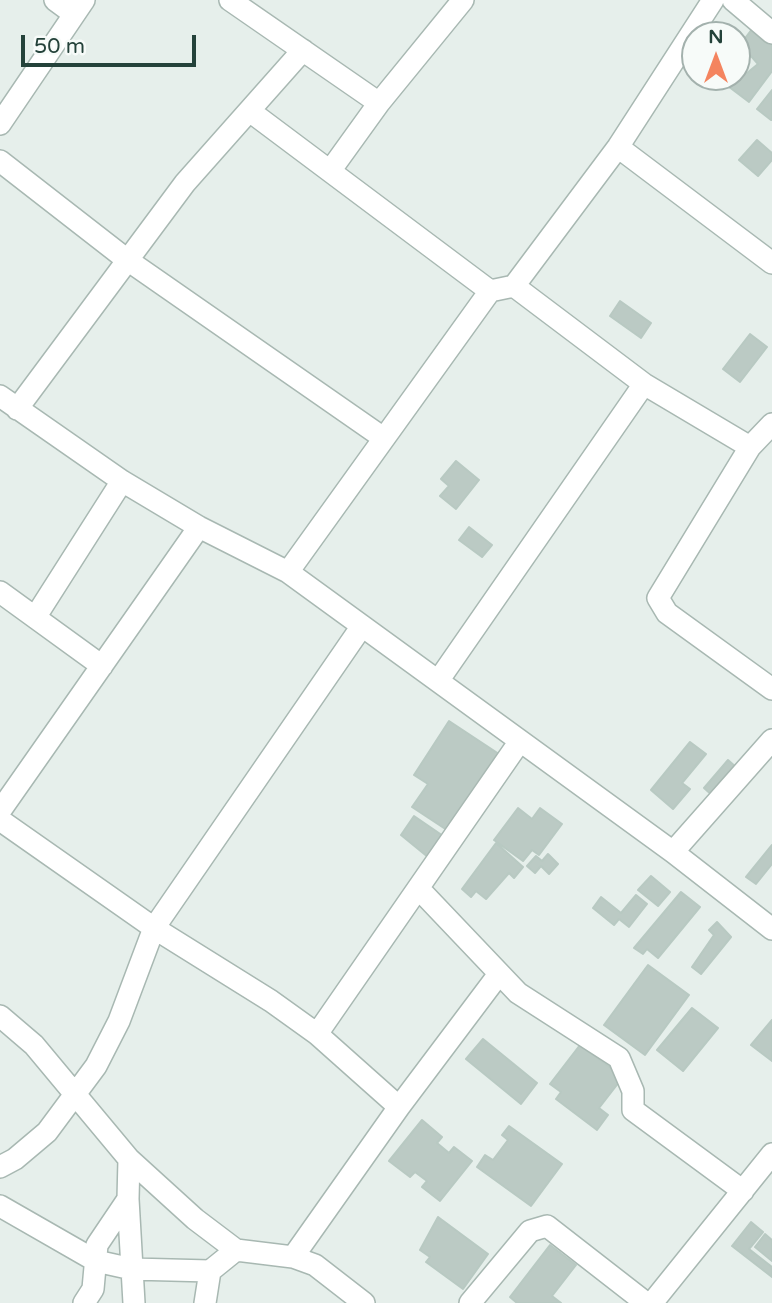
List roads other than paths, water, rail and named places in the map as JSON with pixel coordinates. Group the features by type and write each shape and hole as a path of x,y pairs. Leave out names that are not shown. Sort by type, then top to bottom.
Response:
{"street":[{"path":"0,124 79,7 55,0"},
{"path":"230,0 379,103"},
{"path":"330,171 379,103 463,0"},
{"path":"288,572 489,291 514,286 618,147 713,0"},
{"path":"733,0 772,33"},
{"path":"303,50 251,112 185,183 8,403 122,481 199,527 288,572 673,852 772,929"},
{"path":"251,112 489,291"},
{"path":"618,147 772,263"},
{"path":"0,161 126,259 382,437"},
{"path":"514,286 644,384 750,447"},
{"path":"438,681 644,384"},
{"path":"772,424 750,447 658,598 667,612 772,688"},
{"path":"36,616 122,481"},
{"path":"0,811 199,527"},
{"path":"0,592 102,666"},
{"path":"0,1167 15,1159 47,1132 96,1066 119,1021 154,929 362,626"},
{"path":"673,852 772,740"},
{"path":"317,1034 520,741"},
{"path":"0,820 154,929 317,1034 399,1107"},
{"path":"419,889 517,993 619,1058 633,1091 633,1110 743,1191"},
{"path":"293,1257 399,1107 499,974"},
{"path":"0,1016 34,1045 129,1159 167,1195 236,1250 293,1257 315,1265 364,1303"},
{"path":"652,1303 772,1154"},
{"path":"129,1159 128,1199 134,1303"},
{"path":"84,1303 93,1289 97,1245 128,1199"},
{"path":"0,1206 96,1261 132,1269 210,1271 236,1250"},
{"path":"470,1303 530,1231 547,1226 646,1303"},
{"path":"205,1303 210,1271"}]}
